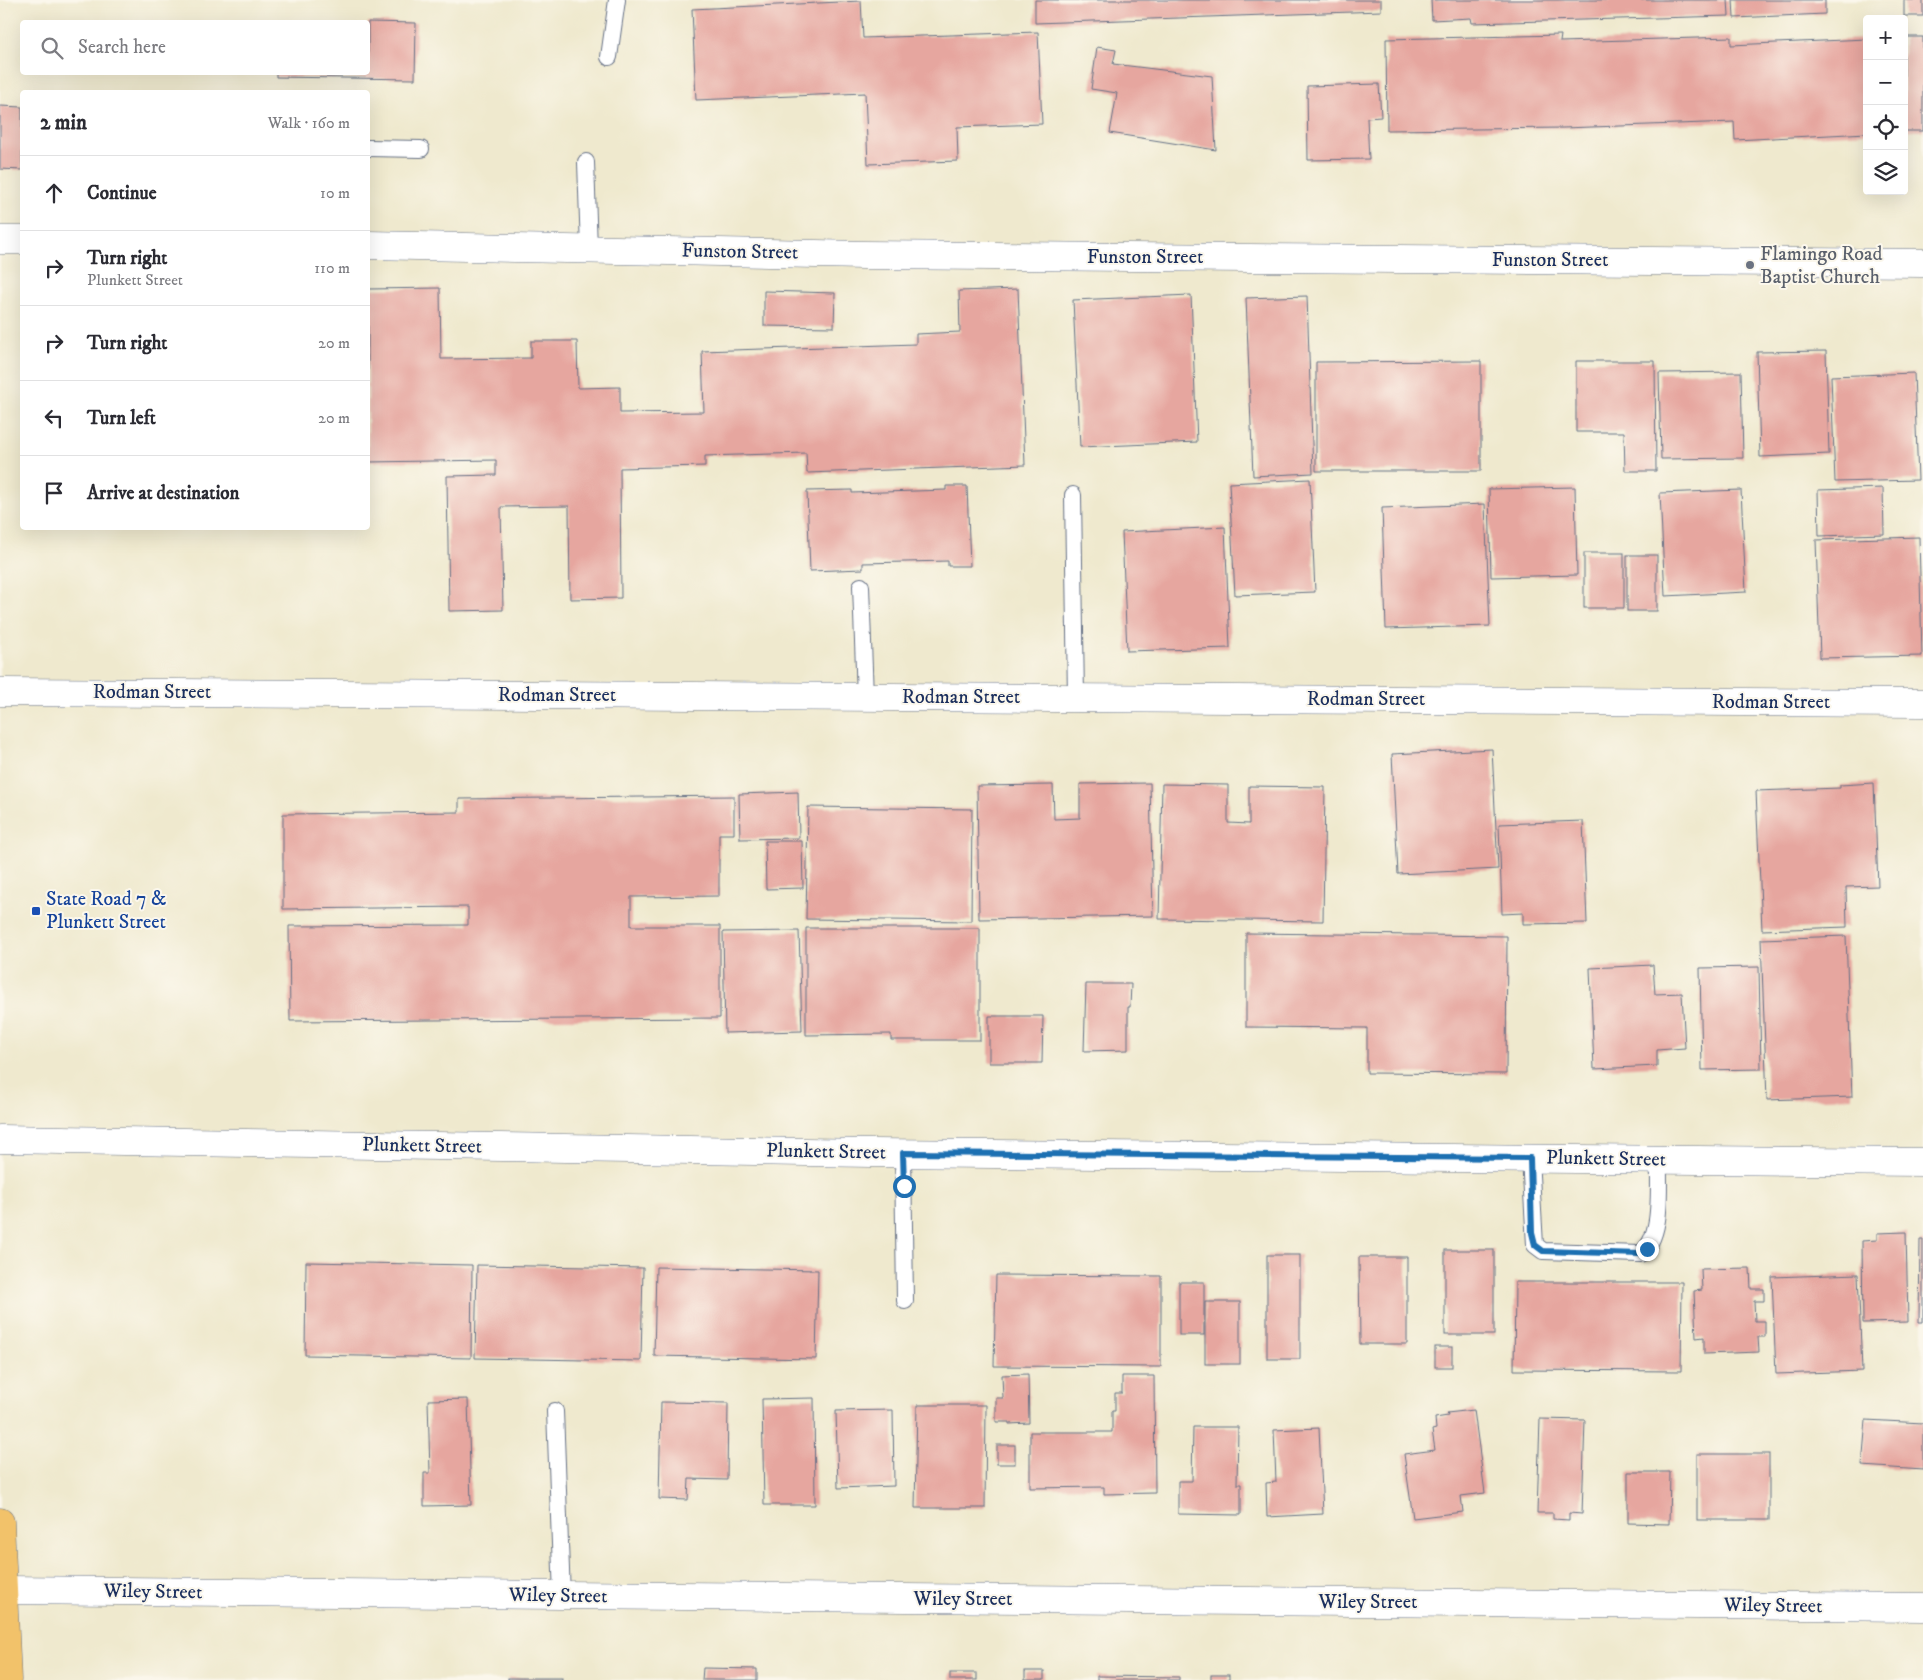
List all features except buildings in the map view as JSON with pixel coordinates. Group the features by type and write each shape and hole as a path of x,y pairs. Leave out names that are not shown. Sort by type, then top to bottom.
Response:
{"main road":[{"path":"0,1522 1,1590 8,1680"}],"street":[{"path":"0,240 20,240"},
{"name":"Funston Street","path":"370,245 884,255 1923,263"},
{"name":"Rodman Street","path":"0,692 1923,702"},
{"name":"Plunkett Street","path":"0,1139 903,1153 1923,1162"},
{"name":"Wiley Street","path":"1,1590 1923,1607"}],"lane":[{"path":"610,57 616,0"},
{"path":"370,148 421,149"},
{"path":"586,162 589,249"},
{"path":"1073,495 1076,698"},
{"path":"861,586 865,697"},
{"path":"903,1153 905,1301"},
{"path":"1530,1158 1535,1245 1543,1251 1640,1254 1647,1249 1653,1237 1658,1216 1659,1160"},
{"path":"555,1412 562,1596"}],"place":[{"name":"Flamingo Road Baptist Church","path":"1750,265"},
{"name":"State Road 7 & Plunkett Street","path":"36,911"}],"route":[{"path":"904,1186 903,1153 1530,1158 1532,1233 1535,1245 1543,1251 1640,1254 1647,1249"}]}
